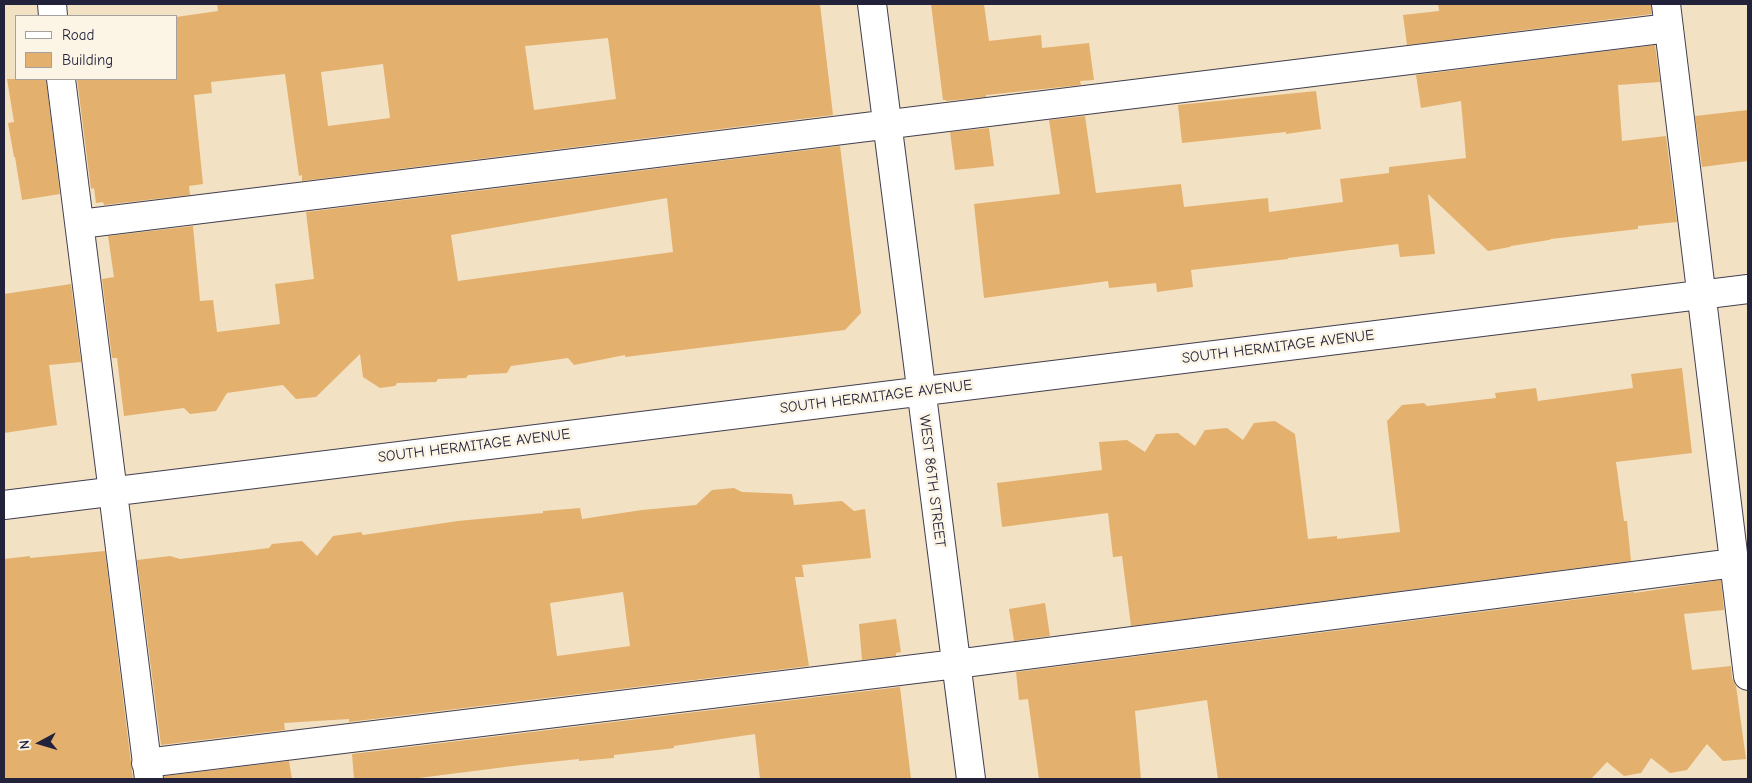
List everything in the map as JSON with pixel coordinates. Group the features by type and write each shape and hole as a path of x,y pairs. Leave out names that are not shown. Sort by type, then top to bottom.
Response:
{"street":[{"name":"WEST 86TH STREET","path":"872,4 971,779"},
{"path":"80,224 887,126 1667,16 1748,676"},
{"path":"61,80 148,771 1734,563"},
{"name":"SOUTH HERMITAGE AVENUE","path":"4,505 1748,289"}],"building":[{"path":"217,4 820,4 833,115 302,181 302,175 299,176 285,74 211,82 212,93 194,95 203,184 189,186 190,195 104,205 103,202 96,203 94,188 91,189 77,80 178,80 178,17 218,11","holes":["608,38 616,99 534,110 525,46","383,64 390,118 328,126 321,72"]},
{"path":"931,4 984,4 989,41 1041,35 1042,48 1089,43 1094,80 1080,81 1081,85 986,95 986,97 943,100"},
{"path":"1438,4 1651,4 1652,14 1407,45 1403,15 1439,11"},
{"path":"1655,45 1660,82 1618,85 1622,141 1666,136 1677,222 1638,226 1638,229 1551,239 1488,251 1428,194 1435,254 1400,257 1398,244 1191,270 1193,287 1157,292 1156,283 1109,288 1108,281 984,298 974,204 1060,194 1049,120 1085,116 1096,193 1181,184 1184,207 1268,198 1269,212 1343,202 1340,179 1389,173 1389,167 1466,158 1461,101 1421,108 1416,75"},
{"path":"7,79 46,80 60,194 22,200 8,123 14,122"},
{"path":"1316,91 1321,129 1182,143 1178,105"},
{"path":"1748,110 1748,161 1702,167 1695,116"},
{"path":"989,128 994,166 955,170 950,132"},
{"path":"840,146 861,313 845,330 625,357 625,355 574,365 568,358 511,366 507,373 468,375 466,378 438,379 436,382 397,383 395,386 380,388 363,377 360,354 316,397 296,399 283,385 227,393 216,411 190,414 184,408 124,416 117,358 112,358 102,279 114,277 108,236 193,226 200,301 213,300 217,332 280,324 275,284 314,279 306,212","holes":["667,198 673,252 458,281 451,235"]},
{"path":"71,284 81,362 49,365 57,425 4,433 4,294"},
{"path":"1682,368 1692,453 1616,462 1624,521 1627,521 1631,561 1131,626 1122,556 1113,557 1108,513 1002,527 997,483 1102,470 1099,442 1127,440 1145,452 1156,434 1178,433 1195,446 1205,430 1227,428 1243,440 1254,423 1275,421 1295,434 1308,539 1337,536 1337,539 1400,532 1387,421 1402,405 1424,403 1427,406 1496,398 1495,393 1536,388 1538,401 1633,388 1631,374"},
{"path":"734,488 742,492 792,494 794,505 842,501 854,511 865,509 871,558 802,565 804,577 795,577 809,666 349,722 349,719 284,723 285,730 161,745 137,560 170,556 180,559 269,548 272,544 302,541 317,556 333,536 361,532 363,535 458,521 580,508 582,519 642,510 696,505 712,490","holes":["623,592 630,646 557,656 550,603"]},
{"path":"105,551 133,779 4,779 4,559"},
{"path":"1721,580 1724,610 1684,614 1692,670 1731,666 1732,678 1736,686 1746,759 1723,761 1707,744 1687,770 1670,773 1651,758 1641,773 1624,776 1607,762 1591,779 1218,779 1207,700 1135,711 1141,779 1039,779 1028,699 1019,700 1016,672 1634,593"},
{"path":"1045,603 1050,636 1014,641 1009,609"},
{"path":"896,619 901,652 896,653 896,656 862,660 859,624"},
{"path":"900,687 911,779 760,779 755,734 674,746 674,748 614,755 614,758 579,761 579,759 521,765 411,779 354,779 352,754"},
{"path":"289,761 292,779 164,779 164,776"}]}
